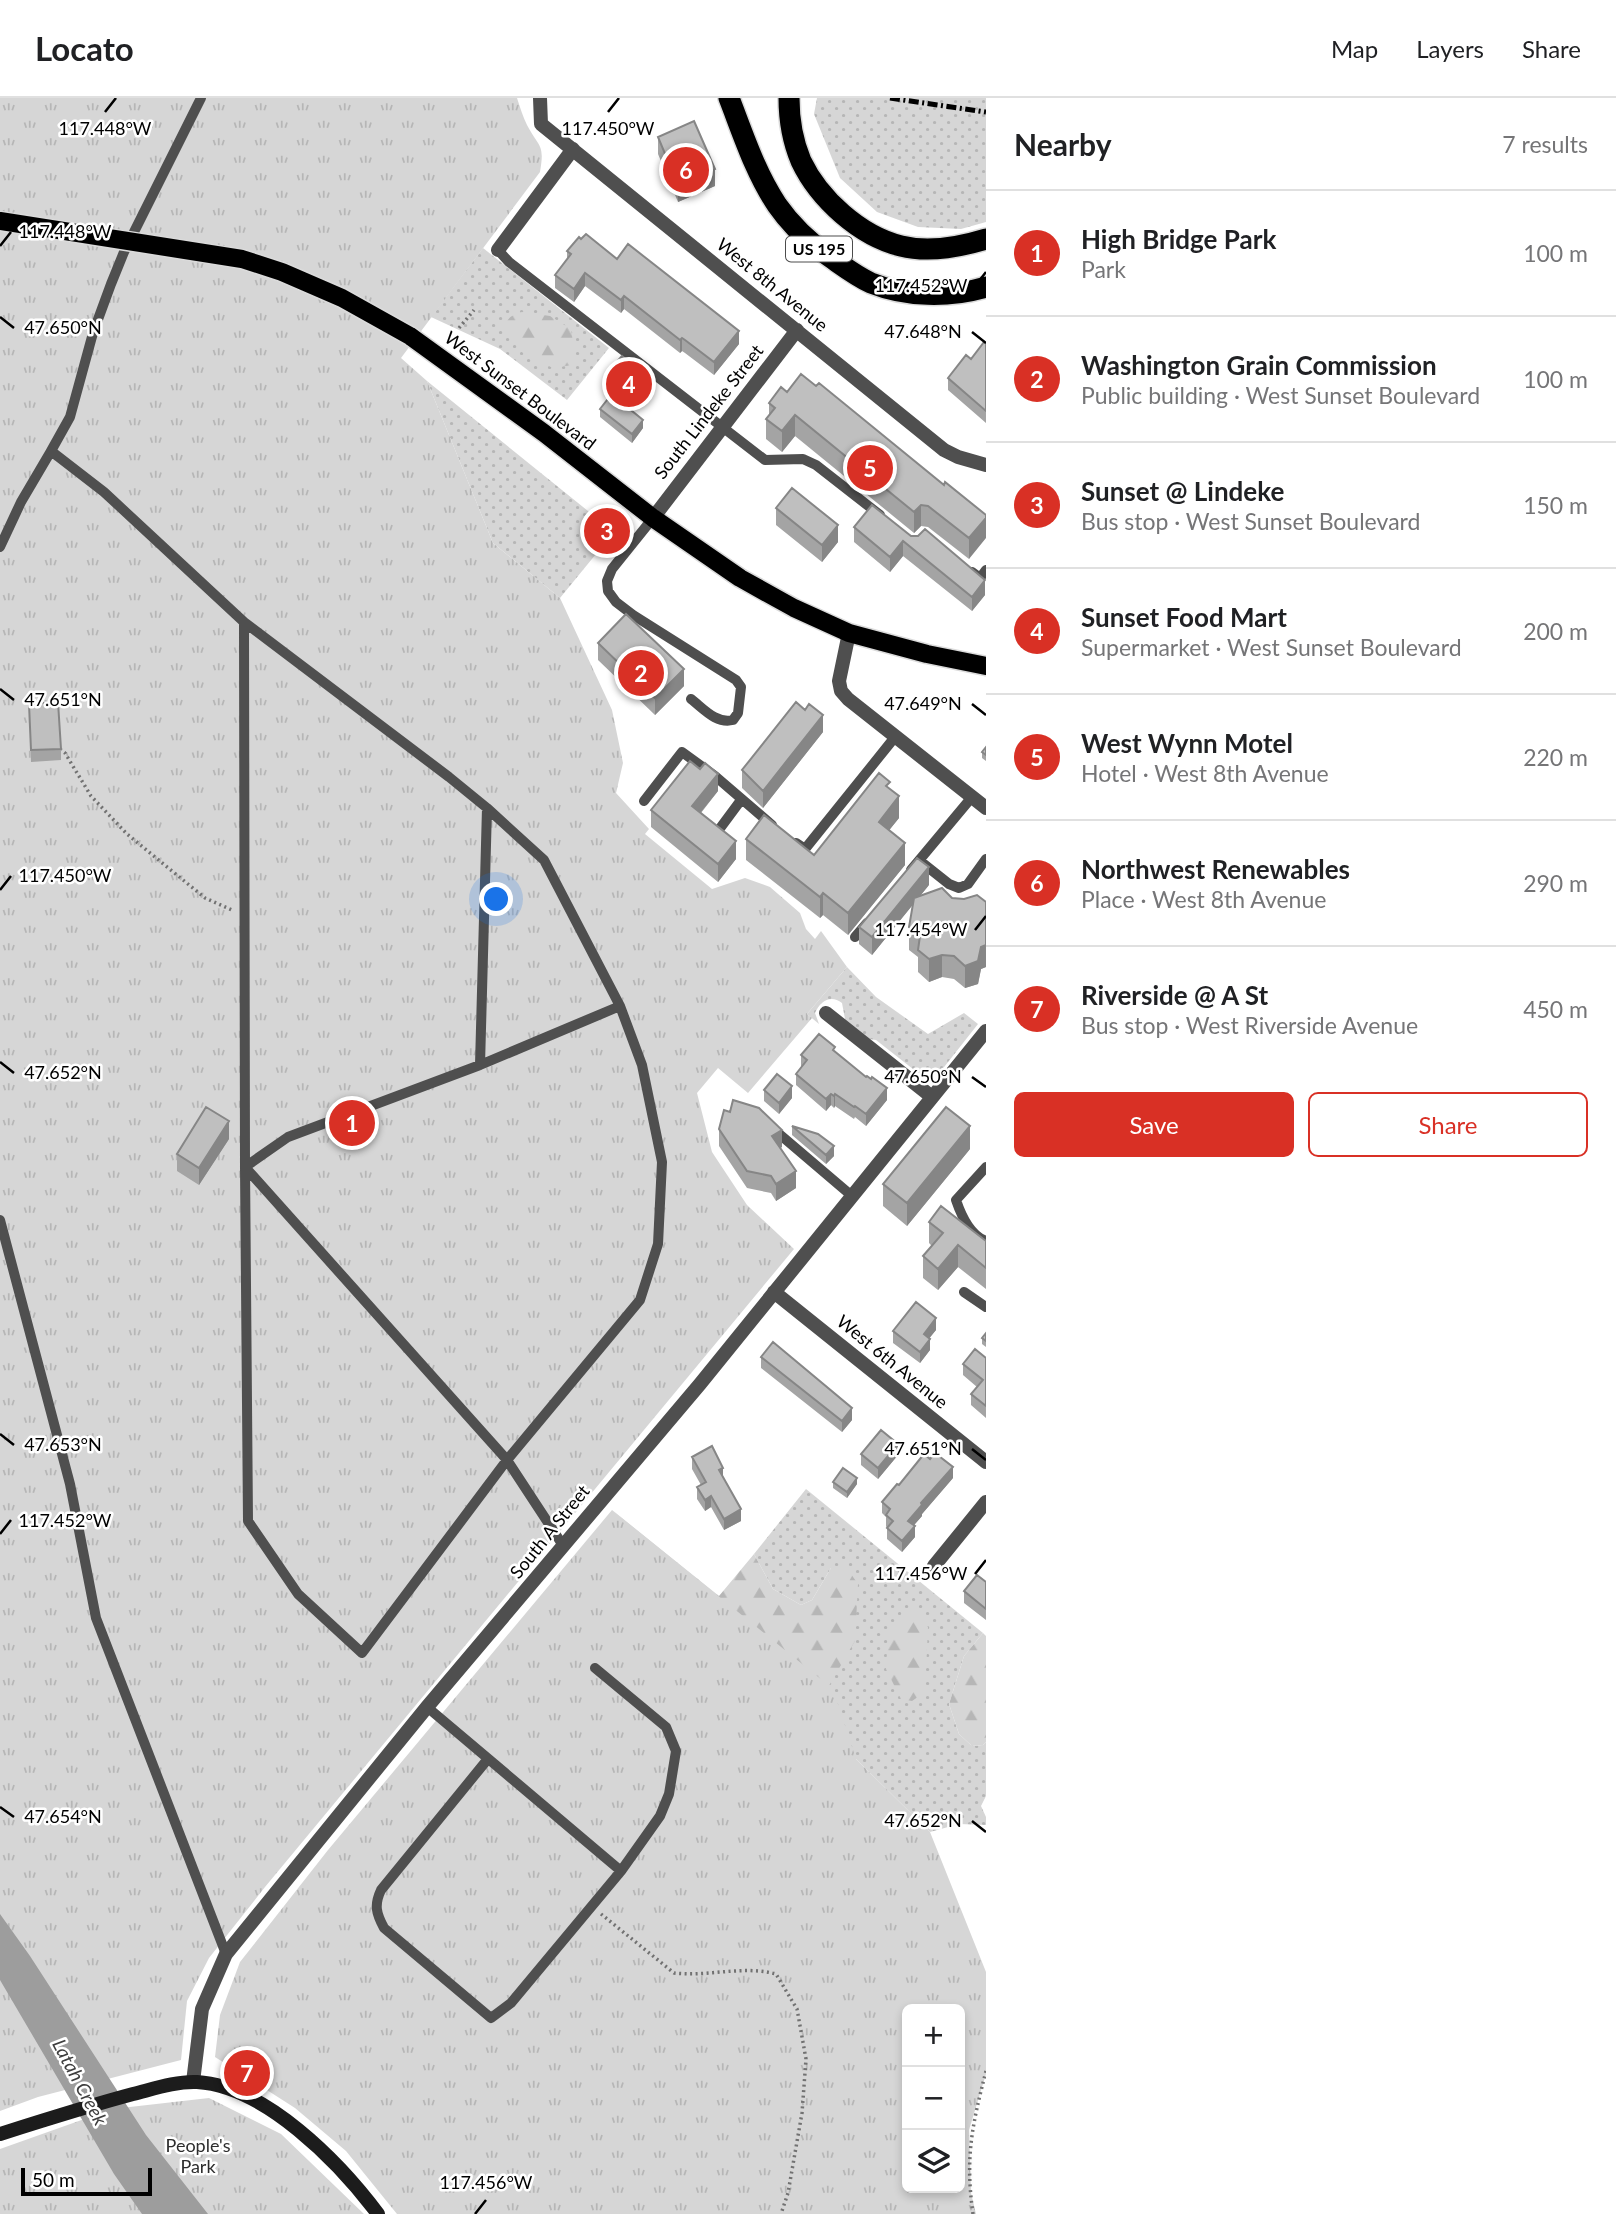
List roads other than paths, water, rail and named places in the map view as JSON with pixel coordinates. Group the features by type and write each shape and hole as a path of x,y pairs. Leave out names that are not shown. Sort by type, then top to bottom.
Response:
{"highway":[{"name":"US 195","path":"729,98 760,176 778,207 819,249 869,282 892,290 920,294 986,287"},
{"name":"US 195","path":"789,98 791,125 802,161 826,197 860,226 901,246 948,248 986,239"}],"main road":[{"name":"West Sunset Boulevard","path":"0,220 242,259 282,272 342,298 410,335 544,433 653,518 740,578 793,608 849,633 927,654 986,666"},
{"path":"0,2134 155,2088 193,2081 220,2085 245,2095 270,2110 314,2143 336,2164 378,2214"}],"street":[{"name":"West 8th Avenue","path":"540,98 541,124 944,450 986,465"},
{"path":"498,250 573,149"},
{"name":"South Lindeke Street","path":"653,518 797,330"},
{"path":"849,633 839,681 841,691 986,808"},
{"path":"827,1013 932,1097"},
{"name":"South A Street","path":"193,2081 202,2009 226,1954 774,1292 986,1031"},
{"name":"West 6th Avenue","path":"774,1292 986,1462"},
{"path":"934,1566 986,1502"}],"lane":[{"path":"0,547 20,502 70,417 93,333 115,273 201,98"},
{"path":"498,250 509,262 765,460 803,459 816,465 885,520"},
{"path":"51,450 104,492 244,622 449,777 544,860 620,1006 642,1065 662,1162 659,1244 640,1300 507,1460 362,1653 298,1594 248,1521 244,622"},
{"path":"653,518 612,569 607,581 608,592 633,615 736,680 741,687 738,713 733,720 725,722 716,719 691,699"},
{"path":"961,563 980,578 986,570"},
{"path":"644,802 682,752 805,849 895,737"},
{"path":"904,880 972,797"},
{"path":"719,831 741,800"},
{"path":"480,1065 487,808"},
{"path":"920,861 949,884 959,888 968,884 986,859"},
{"path":"855,937 871,918"},
{"path":"245,1167 288,1138 480,1065 620,1006"},
{"path":"764,1120 852,1196"},
{"path":"245,1167 507,1460 564,1547"},
{"path":"986,1167 956,1200 962,1217 981,1240 986,1241"},
{"path":"0,1220 70,1484 96,1618 226,1954"},
{"path":"964,1292 986,1307"},
{"path":"488,1760 381,1889 375,1903 377,1916 384,1928 491,2018 511,2003 621,1871 660,1816 669,1794 676,1751 666,1727 595,1668"},
{"path":"428,1707 621,1871"}],"water":[{"name":"Latah Creek","path":"0,1914 146,2135 208,2214 142,2214 114,2174 0,1980"}],"railway":[{"path":"890,98 986,112"}],"place":[{"name":"Northwest Renewables","path":"686,170"},
{"name":"Sunset Food Mart","path":"629,384"},
{"name":"West Wynn Motel","path":"870,468"},
{"name":"Sunset @ Lindeke","path":"607,531"},
{"name":"Washington Grain Commission","path":"641,673"},
{"name":"High Bridge Park","path":"352,1123"},
{"name":"Riverside @ A St","path":"247,2073"}],"park label":[{"name":"People's Park","path":"198,2156"}]}
